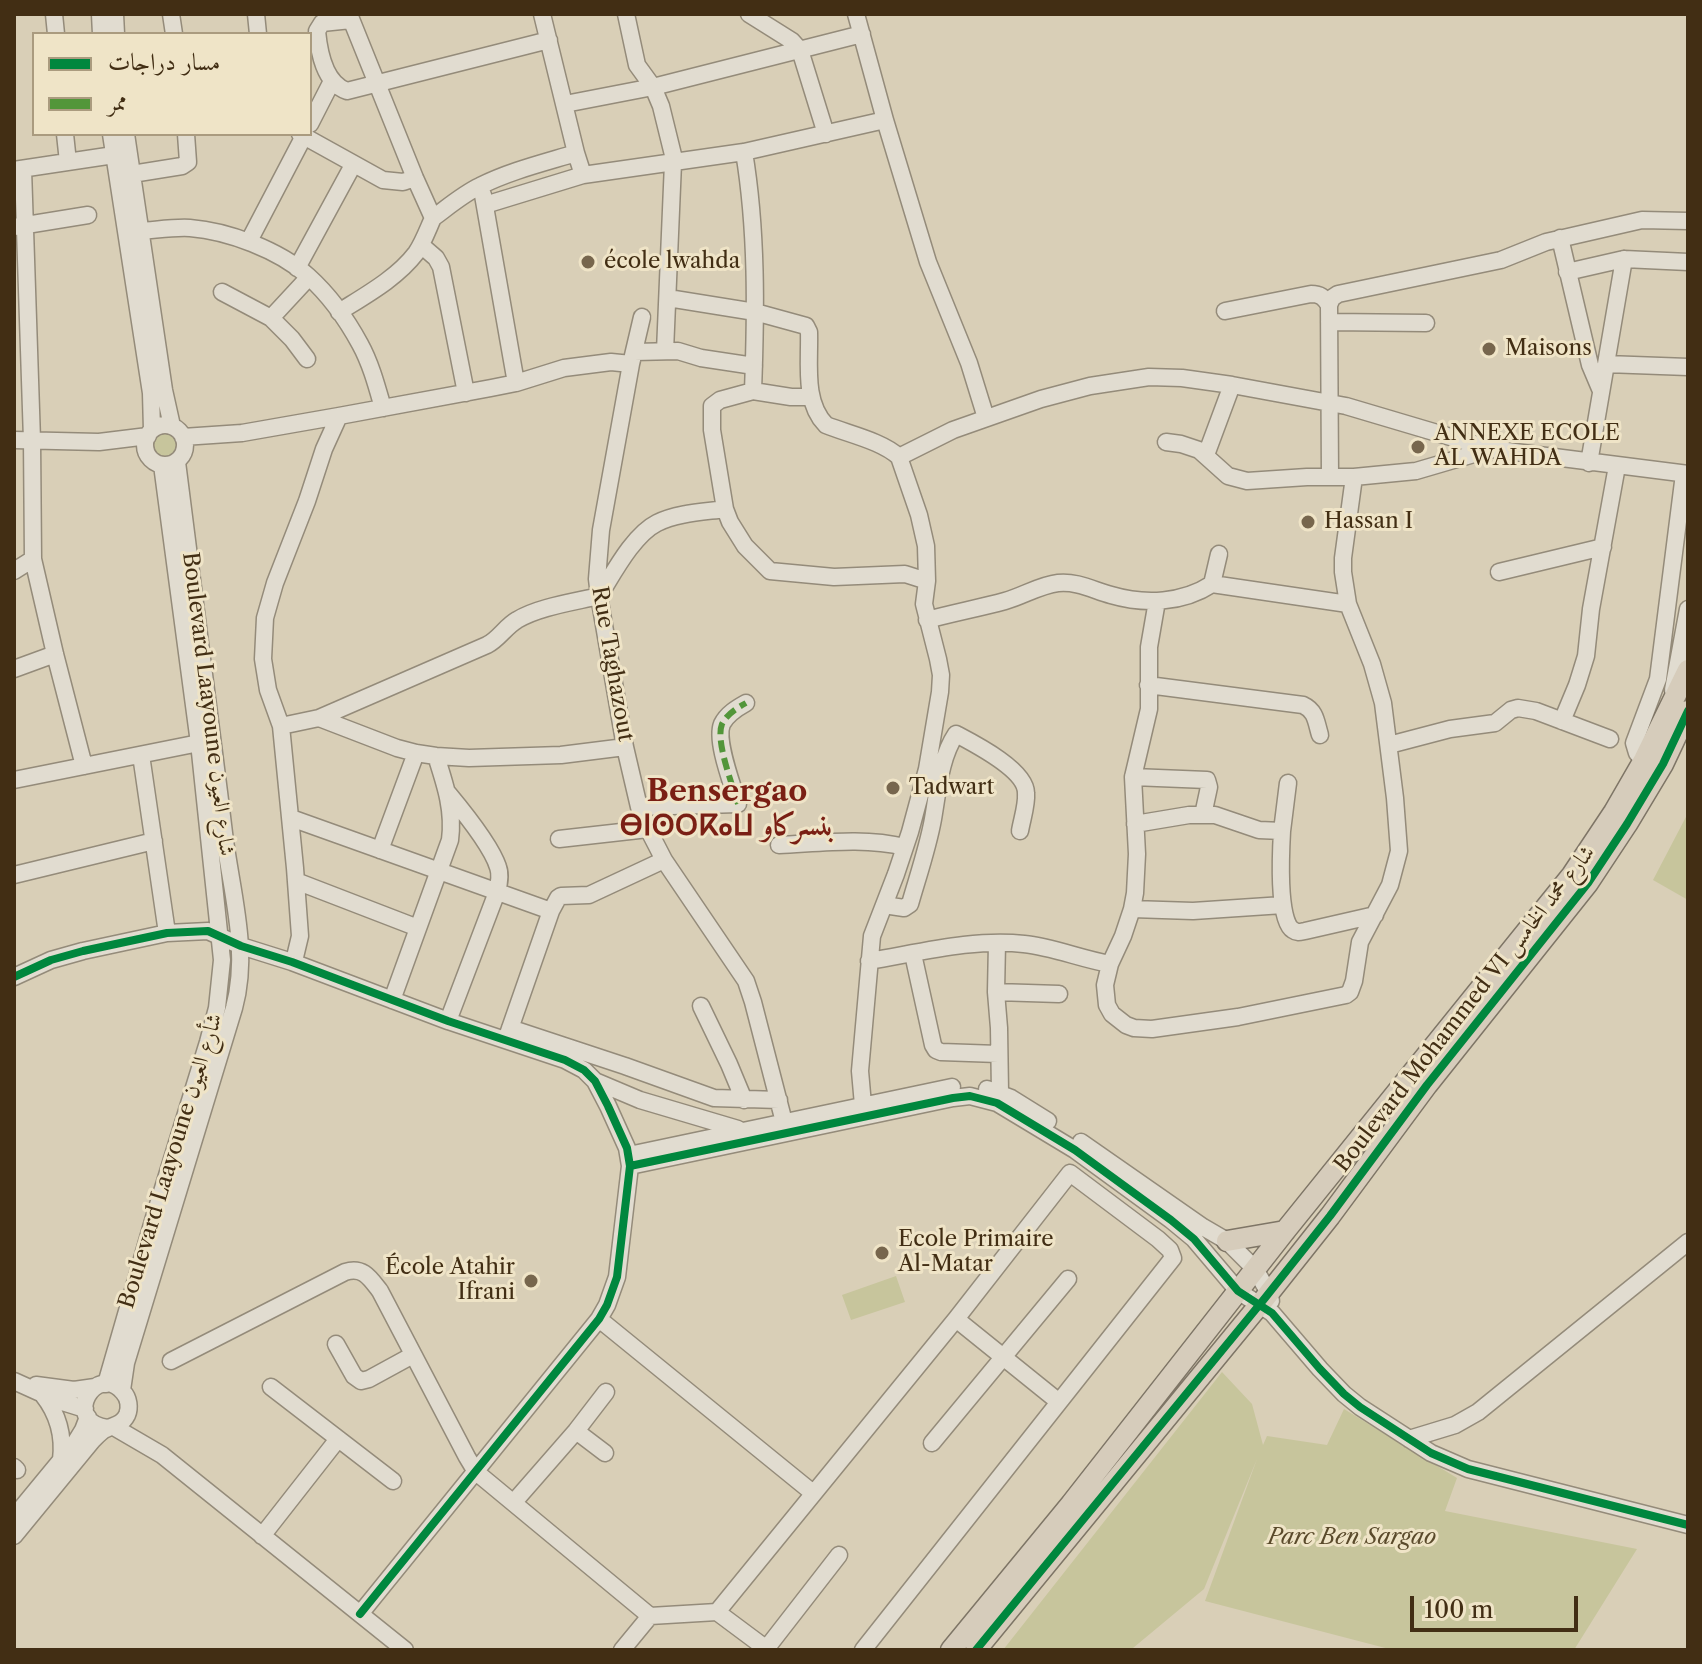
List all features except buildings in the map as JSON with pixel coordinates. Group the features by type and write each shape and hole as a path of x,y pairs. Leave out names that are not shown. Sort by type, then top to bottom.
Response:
{"main road":[{"name":"Boulevard Mohammed VI شارع محمد الخامس","path":"976,1650 1267,1303 1427,1085 1588,883 1663,764 1688,670"},
{"name":"Boulevard Mohammed VI شارع محمد الخامس","path":"951,1650 1572,875 1679,709"},
{"path":"1227,1241 1285,1231"}],"street":[{"path":"542,14 583,175"},
{"path":"626,14 637,65 653,87 661,106 674,163 665,351"},
{"path":"749,14 792,41 800,50 826,134"},
{"path":"856,14 928,262 969,363 986,418"},
{"path":"433,218 415,178 378,84 350,17 322,23 317,31 326,72 339,89 347,91 378,84 549,40"},
{"path":"565,104 653,87 862,34"},
{"path":"312,119 332,81"},
{"path":"485,205 583,175 744,152 885,120"},
{"path":"65,136 68,162"},
{"path":"111,136 151,393 149,440 154,462 176,448 242,433 466,393 516,383 564,368 665,351 754,366"},
{"name":"Boulevard Laayoune شارع العيون","path":"126,136 164,390 176,448 206,742 220,936"},
{"path":"132,174 182,166 188,162 186,136"},
{"path":"249,241 303,136"},
{"path":"311,136 353,165 383,180 403,182 415,178"},
{"path":"744,152 751,203 755,312 753,391"},
{"path":"339,312 403,267 421,245 433,218 460,197 523,169 576,153"},
{"path":"84,766 33,559 32,440 19,170 114,155"},
{"path":"271,318 303,272 353,165"},
{"path":"480,186 516,383"},
{"path":"20,226 88,215"},
{"path":"1330,477 1329,314 1332,298 1347,291 1501,260 1560,238 1642,220 1688,221"},
{"path":"140,231 189,228 223,234 249,241 303,272 339,312 361,345 383,408"},
{"path":"1560,238 1590,365 1601,391"},
{"path":"421,245 441,267 466,393"},
{"path":"1567,272 1624,259 1688,262"},
{"path":"1589,463 1624,259"},
{"path":"222,292 271,318 307,359"},
{"path":"1225,311 1319,294 1325,298 1329,314"},
{"path":"668,298 755,312 808,328 811,397 820,419 826,425 893,451 899,457 922,528 927,581 924,604 941,675 927,769 905,847 872,936 860,1071 863,1105"},
{"path":"1329,314 1426,323"},
{"name":"Rue Taghazout","path":"642,317 601,530 597,579 625,747 639,807 664,860 746,981 784,1122"},
{"path":"1606,364 1688,367"},
{"path":"899,457 953,430 1041,399 1117,380 1149,377 1232,385 1330,403 1491,449 1686,474 1658,679 1634,743 1637,753 1644,760"},
{"path":"1206,455 1232,385"},
{"path":"811,397 753,391 720,400 712,406 712,430 725,509 745,546 770,571 834,577 905,574 927,581"},
{"path":"292,962 300,936 296,881 281,726 268,690 263,659 265,618 324,449 339,416"},
{"path":"14,440 149,440 162,425 176,448"},
{"path":"1166,442 1199,450 1228,476 1247,481 1416,471 1491,449"},
{"path":"1562,721 1586,656 1591,609 1617,466"},
{"path":"1157,601 1149,647 1149,709 1133,777 1137,875 1132,909 1105,985 1107,1005 1112,1014 1126,1025 1152,1029 1249,1015 1334,999 1350,992 1360,942 1390,885 1399,851 1389,745 1380,692 1348,604 1343,572 1354,477"},
{"path":"281,726 319,718 496,641 517,619 599,596 630,550 656,524 678,516 725,509"},
{"path":"1499,572 1603,547"},
{"path":"1212,584 1219,554"},
{"path":"14,571 33,559"},
{"path":"927,620 1006,601 1061,582 1130,600 1183,598 1212,584 1348,604"},
{"path":"1679,709 1688,609"},
{"path":"14,669 55,654"},
{"path":"1148,685 1303,705 1314,713 1320,735"},
{"path":"639,807 738,804 722,744 721,726 727,716 746,703"},
{"path":"1389,745 1450,729 1495,723 1518,708 1536,711 1610,739"},
{"path":"319,718 416,753 436,756 548,756 625,747"},
{"path":"935,726 956,734 991,755 1021,779 1027,794 1020,831"},
{"path":"884,905 904,908 910,904 950,743 956,734"},
{"path":"14,780 206,742"},
{"name":"Boulevard Laayoune شارع العيون","path":"206,742 241,946"},
{"path":"380,850 416,753"},
{"path":"141,755 167,933"},
{"path":"392,1000 450,840 452,825 448,793 436,756"},
{"path":"1133,777 1207,780 1209,787 1203,815"},
{"path":"1288,783 1280,877 1283,905 1291,929 1297,932 1375,915"},
{"path":"448,793 468,816 498,867 499,880 448,1021"},
{"path":"1135,824 1203,815 1228,818 1259,830 1282,831"},
{"path":"291,818 551,911"},
{"path":"559,839 648,829"},
{"path":"14,875 154,841"},
{"path":"779,845 869,841 905,847"},
{"path":"508,1034 558,898 589,895 664,860"},
{"path":"296,881 418,928"},
{"path":"1132,909 1193,911 1283,905"},
{"path":"14,977 51,960 167,933 208,931 241,946 448,1021 625,1066 714,1098 779,1100"},
{"name":"Boulevard Laayoune شأرع العيون","path":"108,1387 144,1251 217,1008 222,960 220,936"},
{"path":"869,961 997,943 1025,944 1110,964"},
{"path":"997,943 1000,1092"},
{"name":"Boulevard Laayoune شأرع العيون","path":"108,1387 131,1348 237,999 241,946"},
{"path":"913,954 936,1050 998,1054"},
{"path":"996,992 1059,994"},
{"path":"701,1006 744,1100"},
{"path":"360,1614 599,1319 617,1277 630,1161 595,1081 584,1070 508,1034"},
{"path":"595,1081 640,1100 744,1131"},
{"path":"630,1161 744,1131 956,1087 970,1086 1000,1092 1093,1149 1227,1241 1255,1269 1267,1303 1344,1394 1409,1439 1440,1458 1468,1469 1688,1525"},
{"path":"630,1161 970,1096 997,1103 1083,1156 1194,1239 1238,1291 1267,1303"},
{"path":"717,1612 956,1319 1083,1156"},
{"path":"863,1650 1173,1258 1170,1250 1158,1239 1070,1173"},
{"path":"1409,1439 1455,1425 1478,1412 1688,1242"},
{"path":"171,1361 337,1275 354,1269 363,1271 380,1291 476,1472 650,1616 717,1612 767,1649 839,1555"},
{"path":"932,1443 1068,1279"},
{"path":"599,1319 813,1493"},
{"path":"956,1319 1059,1402"},
{"path":"336,1344 354,1376 361,1381 413,1355"},
{"path":"14,1536 92,1441 121,1422 129,1408 128,1399 108,1387 74,1390 18,1382"},
{"path":"18,1382 86,1413 96,1425 110,1428 162,1455"},
{"path":"14,1517 79,1437 89,1393 108,1387"},
{"path":"271,1387 393,1481"},
{"path":"514,1502 606,1392"},
{"path":"42,1394 53,1409 59,1425 61,1460"},
{"path":"127,1415 162,1455 405,1650"},
{"path":"576,1431 605,1453"},
{"path":"262,1536 338,1439"},
{"path":"622,1650 650,1616"}],"green space":[{"path":"165,430 177,434 181,446 177,458 165,462 153,458 149,446 153,434"},
{"path":"1688,813 1688,900 1653,880"},
{"path":"896,1276 905,1302 851,1320 842,1295"},
{"name":"Parc Ben Sargao","path":"1222,1372 1252,1404 1263,1445 1267,1436 1327,1445 1344,1409 1457,1478 1445,1511 1637,1549 1574,1650 1393,1650 1205,1601 1257,1459 1204,1589 1133,1648 1135,1650 1003,1650"}],"marked path":[{"path":"738,804 720,732 727,717 746,703"}],"cycle path":[{"path":"976,1650 1265,1298 1427,1085 1588,883 1663,764 1688,711"},
{"path":"14,977 51,960 83,951 167,933 208,931 241,946 448,1021 565,1060 584,1070 595,1081 627,1148 630,1166 617,1277 607,1305 599,1319 360,1614"},
{"path":"630,1166 953,1098 970,1096 997,1103 1075,1150 1171,1220 1194,1239 1238,1291 1272,1313 1344,1394 1431,1453 1468,1469 1688,1525"}],"place":[{"name":"école lwahda","path":"588,262"},
{"name":"Maisons","path":"1489,349"},
{"name":"ANNEXE ECOLE AL WAHDA","path":"1418,447"},
{"name":"Hassan I","path":"1308,522"},
{"name":"Tadwart","path":"893,788"},
{"name":"Ecole Primaire Al-Matar","path":"882,1253"},
{"name":"École Atahir Ifrani","path":"531,1281"}],"district":[{"name":"Bensergao ⴱⵏⵙⵔⴽⴰⵡ بنسركاو","path":"727,809"}]}
